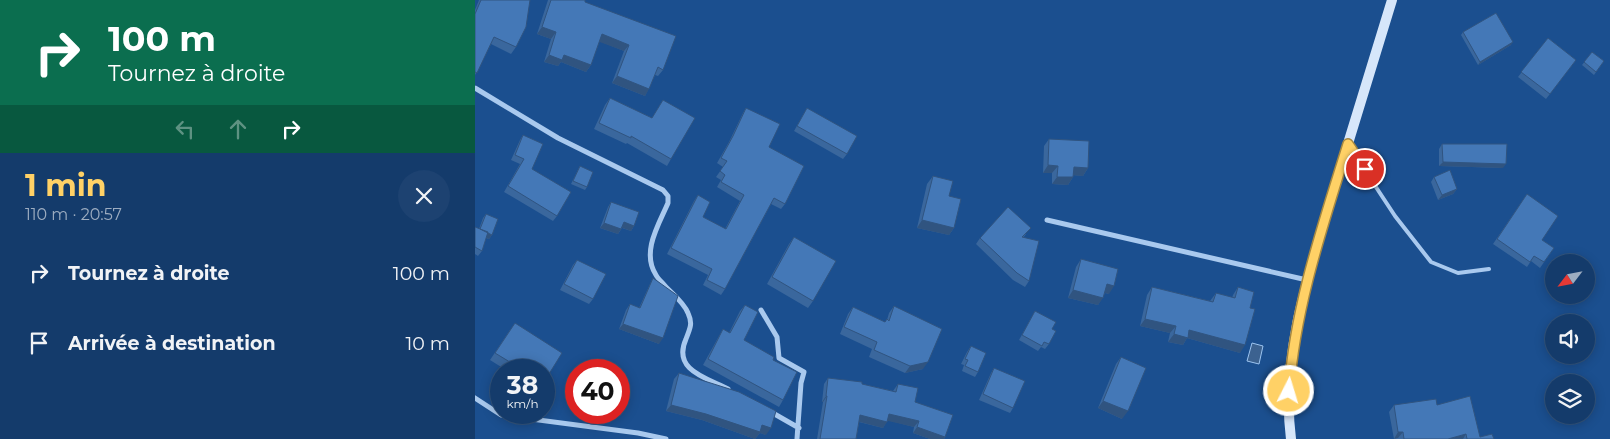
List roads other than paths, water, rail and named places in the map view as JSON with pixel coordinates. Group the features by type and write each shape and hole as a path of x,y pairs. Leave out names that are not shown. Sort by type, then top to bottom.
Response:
{"street":[{"path":"1291,439 1288,416 1290,371 1307,280 1392,0"},
{"path":"475,88 558,138 663,190 668,196 668,203 651,243 651,261 656,275 684,305 688,313 691,324 681,348 683,360 689,369 730,391"},
{"path":"1047,220 1307,280"},
{"path":"761,310 777,337 779,358 804,372 801,383 797,439"},
{"path":"475,398 501,415 638,433 666,439"},
{"path":"768,411 799,428"},
{"path":"634,439 638,433"}],"lane":[{"path":"1348,144 1395,216 1431,262 1458,273 1489,269"}],"water":[{"path":"1252,343 1263,346 1259,364 1247,361"}]}
